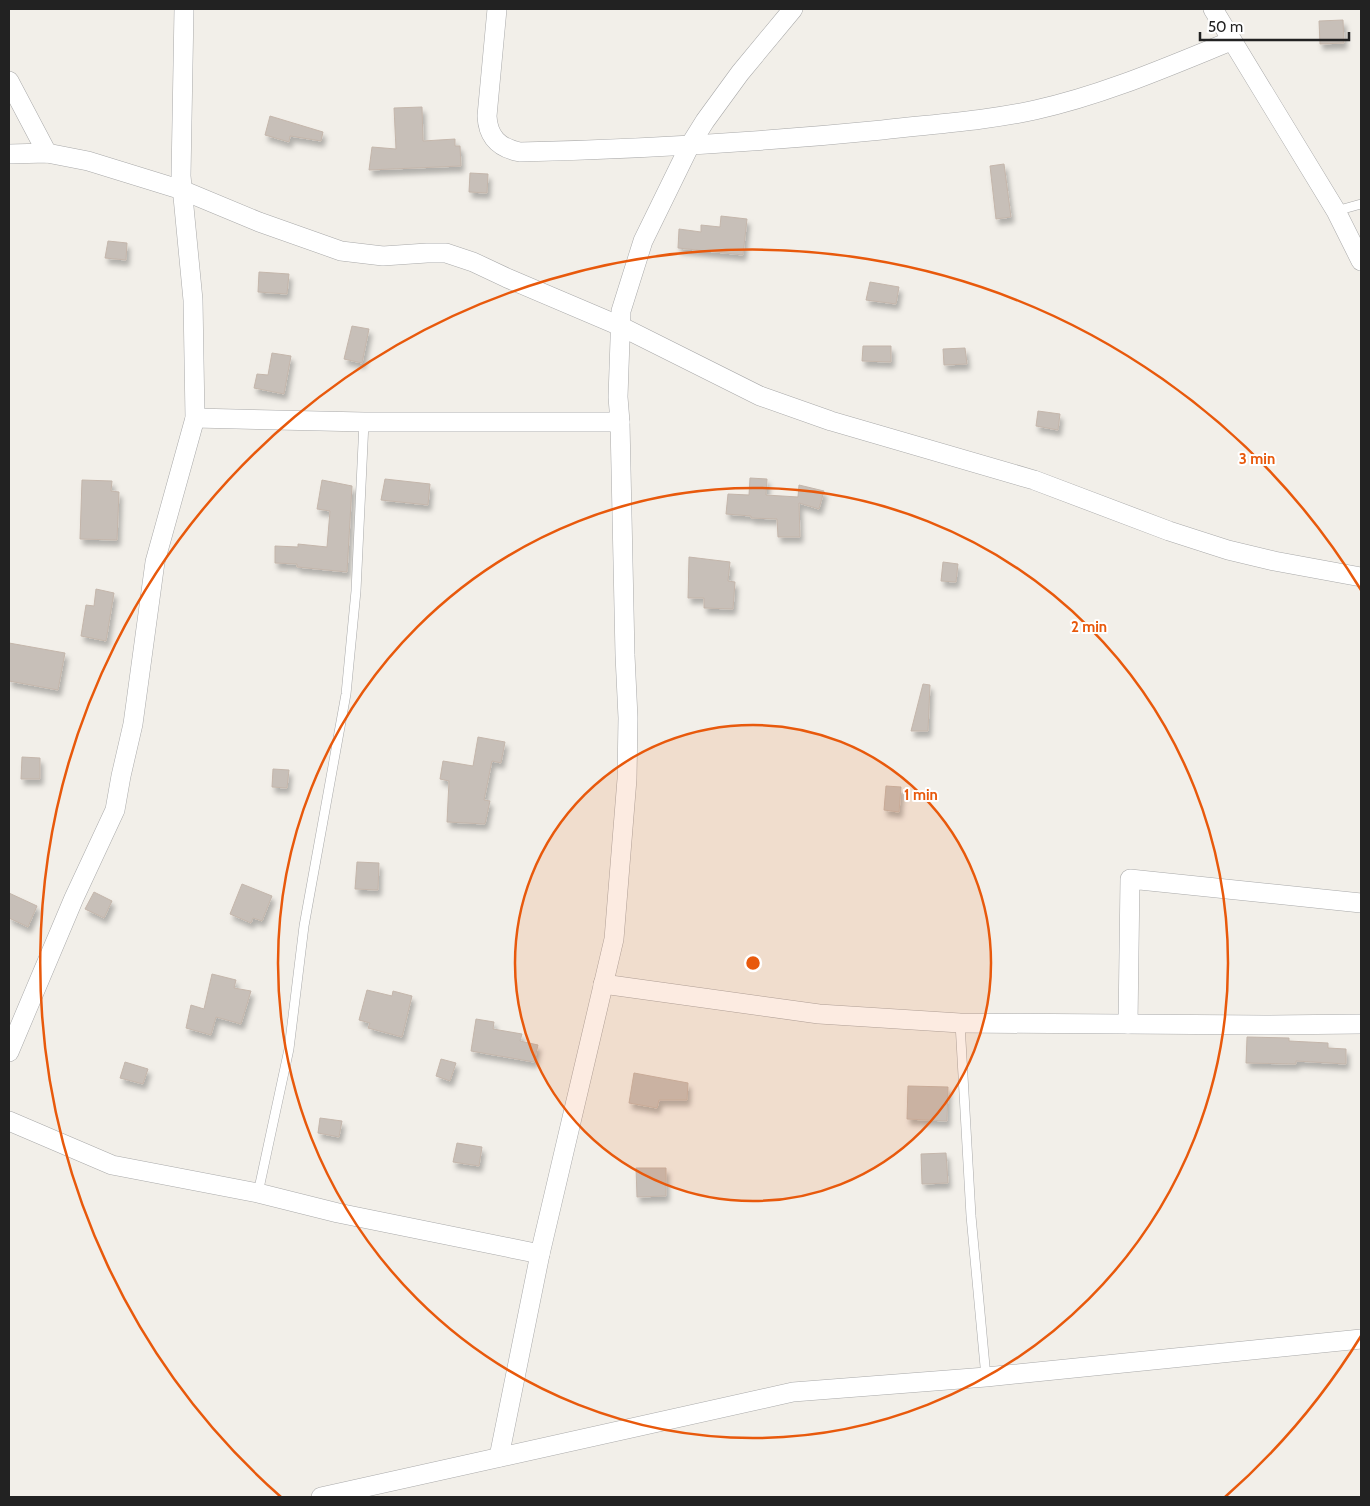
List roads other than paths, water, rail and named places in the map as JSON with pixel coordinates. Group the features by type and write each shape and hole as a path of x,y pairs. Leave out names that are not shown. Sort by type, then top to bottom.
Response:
{"street":[{"path":"9,1052 13,1029 115,810 134,724 155,562 194,418 193,300 182,190 184,9"},
{"path":"498,9 487,116 490,131 498,144 520,152 690,145 843,134 977,120 1035,110 1077,100 1134,80 1231,40"},
{"path":"499,1457 540,1254 614,939 627,779 628,718 618,397 621,311 642,240 690,145 722,98 792,9"},
{"path":"1213,9 1336,211 1361,261"},
{"path":"9,82 47,153"},
{"path":"9,154 47,153 88,161 182,190 259,222 342,251 383,256 427,252 446,254 473,262 620,326 760,396 831,421 1034,480 1168,531 1228,550 1274,561 1361,577"},
{"path":"194,418 364,422 620,422"},
{"path":"1128,1024 1130,879 1361,903"},
{"path":"603,984 819,1014 960,1023 1361,1024"},
{"path":"9,1121 112,1164 258,1193 338,1213 540,1254"},
{"path":"321,1497 793,1392 986,1376 1361,1339"}],"lane":[{"path":"1336,211 1361,204"},
{"path":"258,1193 289,1049 304,926 346,694 356,591 364,422"},
{"path":"960,1023 972,1216 986,1376"}]}
